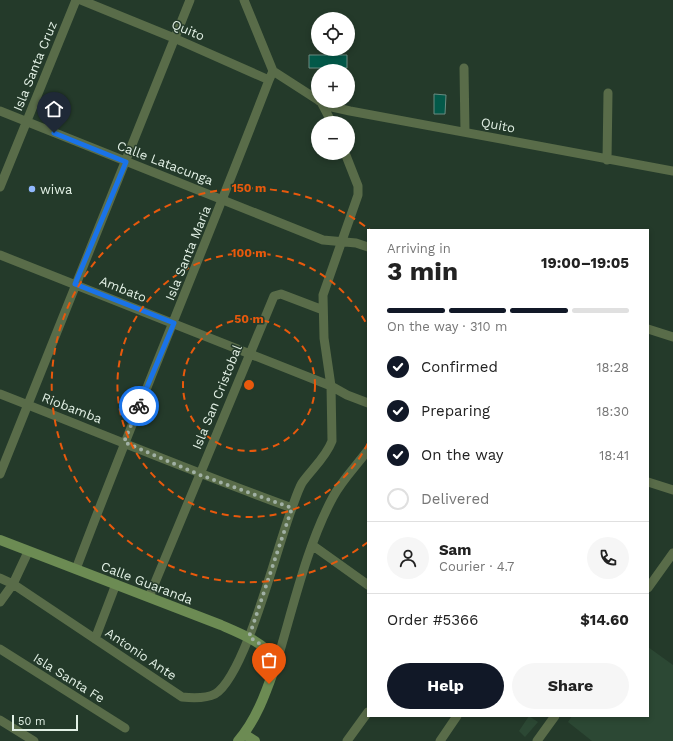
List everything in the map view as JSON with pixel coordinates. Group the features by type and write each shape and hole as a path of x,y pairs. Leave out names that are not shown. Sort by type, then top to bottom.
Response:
{"street":[{"name":"Isla Santa Cruz","path":"0,187 76,0"},
{"name":"Quito","path":"81,0 174,38 269,80"},
{"path":"0,474 190,0"},
{"path":"244,0 273,71 269,80"},
{"path":"464,68 466,132"},
{"name":"Quito","path":"273,71 311,95"},
{"name":"Isla Santa Maria","path":"76,569 124,442 174,323 269,80"},
{"path":"607,160 608,94"},
{"name":"Quito","path":"341,108 350,111 607,160 673,171"},
{"name":"Calle Latacunga","path":"0,111 323,240 341,243 356,243 367,247"},
{"name":"Antonio Ante","path":"0,578 12,584 182,697 197,698 214,695 226,684 249,637 292,508 302,484 330,448 332,441 331,386 324,338 323,310 324,295 358,195 358,186 348,160"},
{"name":"Ambato","path":"0,255 331,386 347,395 367,403"},
{"name":"Isla San Cristobal","path":"149,597 200,475 248,353 274,296 281,294 323,310"},
{"path":"649,329 673,337"},
{"name":"Riobamba","path":"0,394 124,442 200,475 292,508"},
{"path":"255,741 241,737 266,695 312,545 334,496 367,451"},
{"path":"649,482 673,490"},
{"name":"Calle Guaranda","path":"0,540 249,637 265,647 277,661"},
{"path":"312,545 367,584"},
{"path":"0,602 12,584 28,552"},
{"path":"649,587 673,553"},
{"path":"95,639 116,584"},
{"name":"Isla Santa Fe","path":"0,650 125,728"},
{"path":"347,741 367,713"},
{"path":"440,741 456,717"},
{"path":"537,741 553,717"},
{"path":"0,720 34,741"}],"shaded area":[{"path":"649,648 673,665 673,741 592,741 568,722 571,717 649,717"},
{"path":"528,717 538,722 525,737 519,731"}],"building":[{"path":"309,55 347,56 347,64 311,64 311,68 309,68"},
{"path":"434,94 446,95 445,114 434,114"}],"way so far":[{"path":"139,406 124,442 200,475 292,508 249,637 265,647 277,661 269,684"}],"place":[{"name":"wiwa","path":"32,189"}],"route":[{"path":"54,133 126,162 75,284 174,323 139,406"}]}
